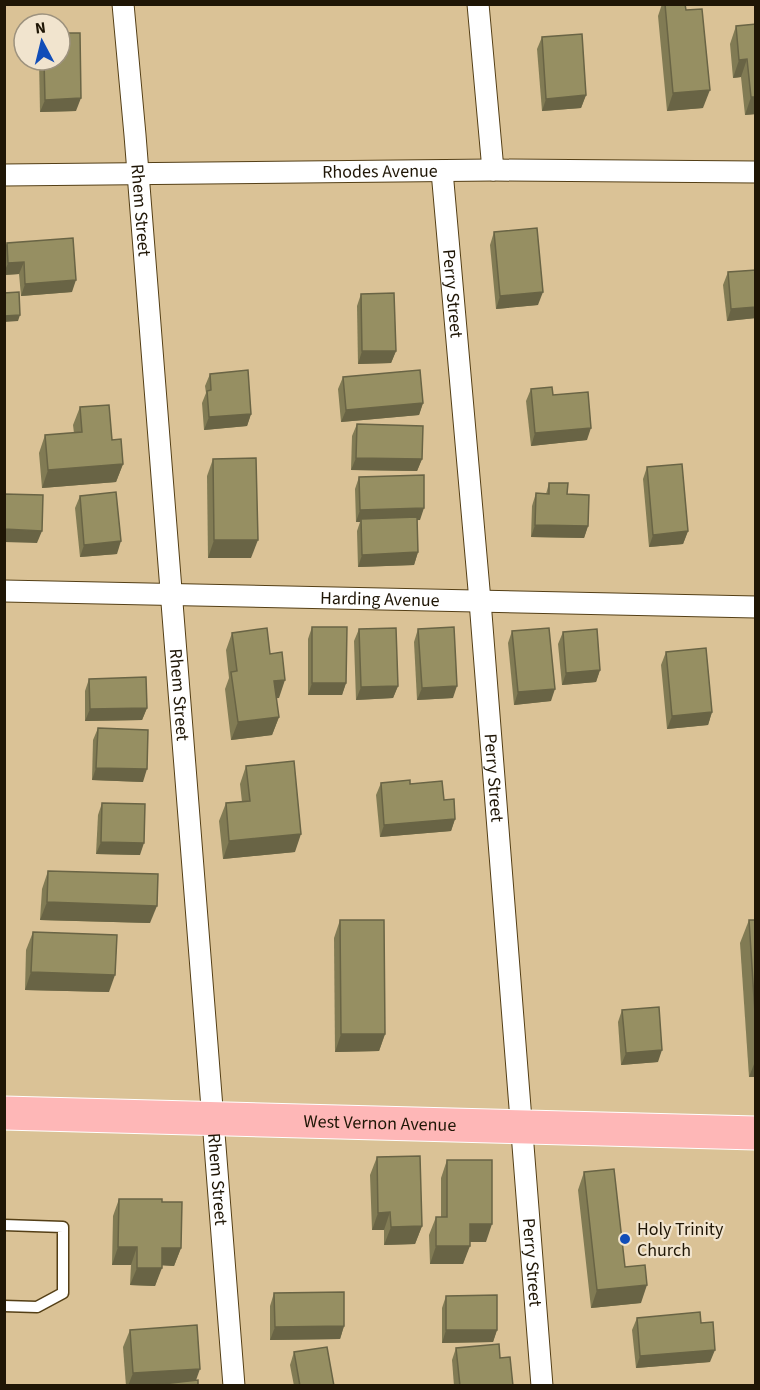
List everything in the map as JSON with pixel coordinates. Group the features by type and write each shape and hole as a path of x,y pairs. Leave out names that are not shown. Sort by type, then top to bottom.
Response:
{"main road":[{"name":"West Vernon Avenue","path":"4,1113 756,1133"}],"street":[{"name":"Rhem Street","path":"123,4 234,1386"},
{"path":"478,4 493,170"},
{"name":"Rhodes Avenue","path":"4,175 493,170 756,172"},
{"name":"Perry Street","path":"442,171 480,601 542,1386"},
{"name":"Harding Avenue","path":"4,591 756,607"}],"lane":[{"path":"4,1225 63,1227 63,1293 37,1307 4,1306"}],"building":[{"path":"665,4 685,4 686,10 702,9 710,90 673,93"},
{"path":"756,24 756,97 751,97 747,59 739,60 736,26"},
{"path":"72,33 80,33 81,98 45,100 44,72 72,72"},
{"path":"582,34 586,95 546,99 542,37"},
{"path":"537,228 543,292 500,296 494,232"},
{"path":"73,238 76,280 25,284 24,262 8,263 7,243"},
{"path":"756,270 756,307 731,309 728,272"},
{"path":"19,292 20,315 4,316 4,293"},
{"path":"394,293 396,351 362,351 361,294"},
{"path":"248,370 251,414 209,417 207,391 211,390 210,374"},
{"path":"420,370 423,403 346,410 343,377"},
{"path":"552,387 553,395 588,392 591,428 535,433 531,389"},
{"path":"109,405 112,440 121,439 123,464 48,470 45,435 82,432 80,407"},
{"path":"357,424 423,426 422,459 356,458"},
{"path":"256,458 258,540 214,540 213,459"},
{"path":"682,464 688,531 653,535 647,467"},
{"path":"424,475 424,508 360,510 359,477"},
{"path":"549,483 568,483 567,494 589,495 588,526 535,525 536,493 549,494"},
{"path":"116,492 121,541 84,545 80,496"},
{"path":"4,494 43,495 42,531 4,529"},
{"path":"417,517 418,552 362,555 361,519"},
{"path":"312,627 347,627 346,683 312,683"},
{"path":"454,627 457,686 422,688 418,629"},
{"path":"267,628 270,654 282,652 285,680 274,681 279,717 238,722 231,672 237,671 232,633"},
{"path":"396,628 398,686 361,687 359,629"},
{"path":"549,628 555,689 518,692 512,631"},
{"path":"597,629 600,670 566,673 563,632"},
{"path":"706,648 712,712 672,716 666,652"},
{"path":"146,677 147,708 90,709 89,679"},
{"path":"98,728 148,730 147,769 96,768"},
{"path":"294,761 301,834 229,841 226,803 250,801 246,766"},
{"path":"410,780 410,784 442,781 444,800 454,799 455,819 384,825 381,783"},
{"path":"102,803 145,804 144,843 101,842"},
{"path":"48,871 158,874 157,906 47,902"},
{"path":"340,920 384,920 385,1034 341,1034"},
{"path":"749,920 756,920 756,1029"},
{"path":"33,932 117,935 115,975 31,972"},
{"path":"659,1007 662,1050 626,1053 622,1010"},
{"path":"420,1156 422,1226 391,1227 390,1212 378,1213 377,1157"},
{"path":"447,1160 492,1160 492,1224 470,1224 470,1246 436,1246 436,1217 447,1217"},
{"path":"614,1169 625,1267 645,1265 647,1285 597,1290 584,1172"},
{"path":"119,1199 162,1199 162,1202 182,1202 181,1248 162,1248 162,1268 137,1268 137,1247 118,1247"},
{"path":"344,1292 344,1326 275,1327 274,1293"},
{"path":"497,1295 497,1330 446,1330 446,1296"},
{"path":"700,1312 701,1323 713,1322 715,1350 640,1356 637,1318"},
{"path":"197,1325 200,1369 133,1373 130,1330"},
{"path":"499,1344 500,1358 510,1357 513,1386 460,1386 456,1348"},
{"path":"327,1347 334,1386 300,1386 294,1352"},
{"path":"198,1380 198,1386 145,1386"}],"place":[{"name":"Holy Trinity Church","path":"625,1239"}]}
